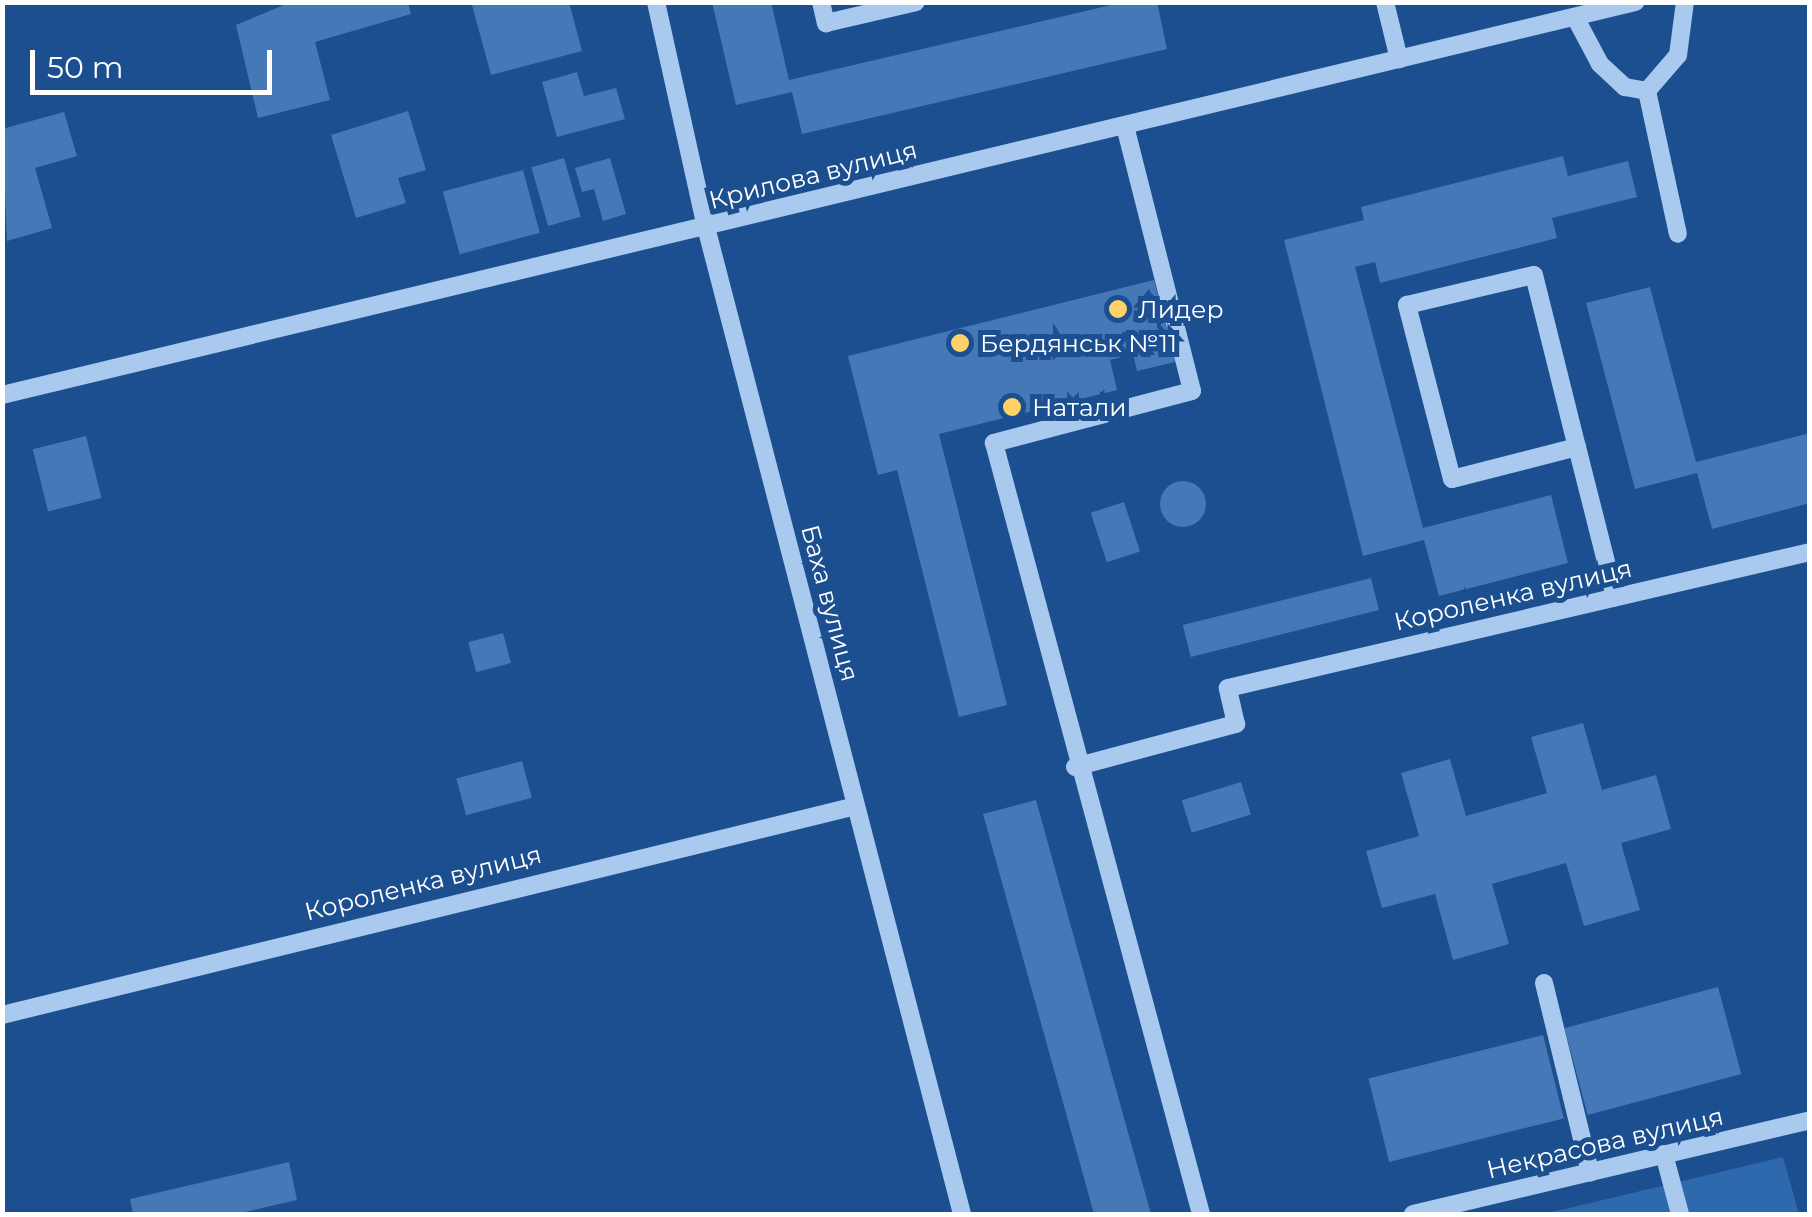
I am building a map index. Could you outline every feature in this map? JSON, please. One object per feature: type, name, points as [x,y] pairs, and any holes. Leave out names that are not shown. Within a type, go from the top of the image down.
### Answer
[{"type":"street","name":"Баха вулиця","points":[[656,2],[706,227],[962,1214]]},
{"type":"street","points":[[821,2],[826,24],[916,2]]},
{"type":"street","points":[[1385,2],[1400,59]]},
{"type":"street","name":"Крилова вулиця","points":[[2,395],[1635,2]]},
{"type":"street","points":[[1648,92],[1678,55],[1684,2]]},
{"type":"street","points":[[1575,17],[1600,64],[1625,87],[1648,92]]},
{"type":"street","points":[[1648,92],[1678,234]]},
{"type":"street","points":[[1125,126],[1192,391],[994,443],[1075,767],[1201,1214]]},
{"type":"street","points":[[1577,447],[1452,478],[1408,305],[1534,274],[1615,597]]},
{"type":"street","name":"Короленка вулиця","points":[[1075,767],[1236,724],[1228,688],[1810,552]]},
{"type":"street","name":"Короленка вулиця","points":[[2,1016],[856,806]]},
{"type":"street","points":[[1544,982],[1590,1172]]},
{"type":"street","name":"Некрасова вулиця","points":[[1412,1214],[1810,1120]]},
{"type":"street","points":[[1664,1154],[1680,1214]]},
{"type":"shaded area","points":[[1783,1157],[1799,1214],[1544,1214]]},
{"type":"building","points":[[291,2],[408,2],[411,14],[315,42],[330,100],[258,118],[236,25]]},
{"type":"building","points":[[569,2],[582,51],[491,75],[472,5]]},
{"type":"building","points":[[712,2],[771,2],[789,80],[1124,2],[1157,2],[1167,49],[802,134],[792,92],[736,105]]},
{"type":"building","points":[[577,72],[584,96],[616,88],[625,119],[557,137],[542,82]]},
{"type":"building","points":[[408,111],[426,170],[398,178],[406,203],[356,218],[331,135]]},
{"type":"building","points":[[64,112],[77,156],[35,168],[52,228],[7,241],[2,129]]},
{"type":"building","points":[[1563,156],[1568,176],[1628,161],[1637,197],[1552,218],[1557,238],[1380,283],[1375,262],[1355,267],[1423,528],[1551,495],[1568,563],[1439,596],[1424,540],[1363,556],[1284,240],[1364,220],[1361,207]]},
{"type":"building","points":[[564,158],[581,217],[548,226],[531,167]]},
{"type":"building","points":[[610,158],[626,214],[603,221],[594,189],[582,192],[575,168]]},
{"type":"building","points":[[523,170],[540,233],[460,254],[443,191]]},
{"type":"building","points":[[1154,280],[1175,362],[1137,371],[1133,354],[1110,360],[1117,390],[939,434],[1007,705],[959,717],[897,470],[878,475],[848,356]]},
{"type":"building","points":[[1650,287],[1696,462],[1810,433],[1810,503],[1712,529],[1697,473],[1635,489],[1586,303]]},
{"type":"building","points":[[86,436],[101,498],[48,511],[33,449]]},
{"type":"building","points":[[1183,481],[1199,488],[1206,504],[1199,520],[1183,527],[1167,520],[1160,504],[1167,488]]},
{"type":"building","points":[[1124,502],[1140,551],[1107,562],[1091,513]]},
{"type":"building","points":[[1371,578],[1379,610],[1191,657],[1183,625]]},
{"type":"building","points":[[503,633],[511,663],[476,672],[468,642]]},
{"type":"building","points":[[1583,723],[1602,790],[1656,775],[1671,829],[1621,843],[1640,910],[1584,926],[1566,863],[1492,884],[1509,944],[1453,960],[1435,894],[1382,908],[1366,851],[1419,836],[1401,773],[1450,759],[1466,816],[1547,793],[1531,737]]},
{"type":"building","points":[[522,761],[532,798],[466,815],[456,779]]},
{"type":"building","points":[[1241,782],[1251,815],[1192,833],[1182,800]]},
{"type":"building","points":[[1036,800],[1151,1214],[1094,1214],[983,814]]},
{"type":"building","points":[[1718,987],[1741,1074],[1588,1115],[1564,1028]]},
{"type":"building","points":[[1543,1035],[1564,1118],[1389,1162],[1368,1079]]},
{"type":"building","points":[[289,1162],[297,1200],[236,1214],[133,1214],[130,1199]]},
{"type":"place","name":"Лидер","points":[[1118,309]]},
{"type":"place","name":"Бердянськ №11","points":[[960,343]]},
{"type":"place","name":"Натали","points":[[1012,407]]}]
